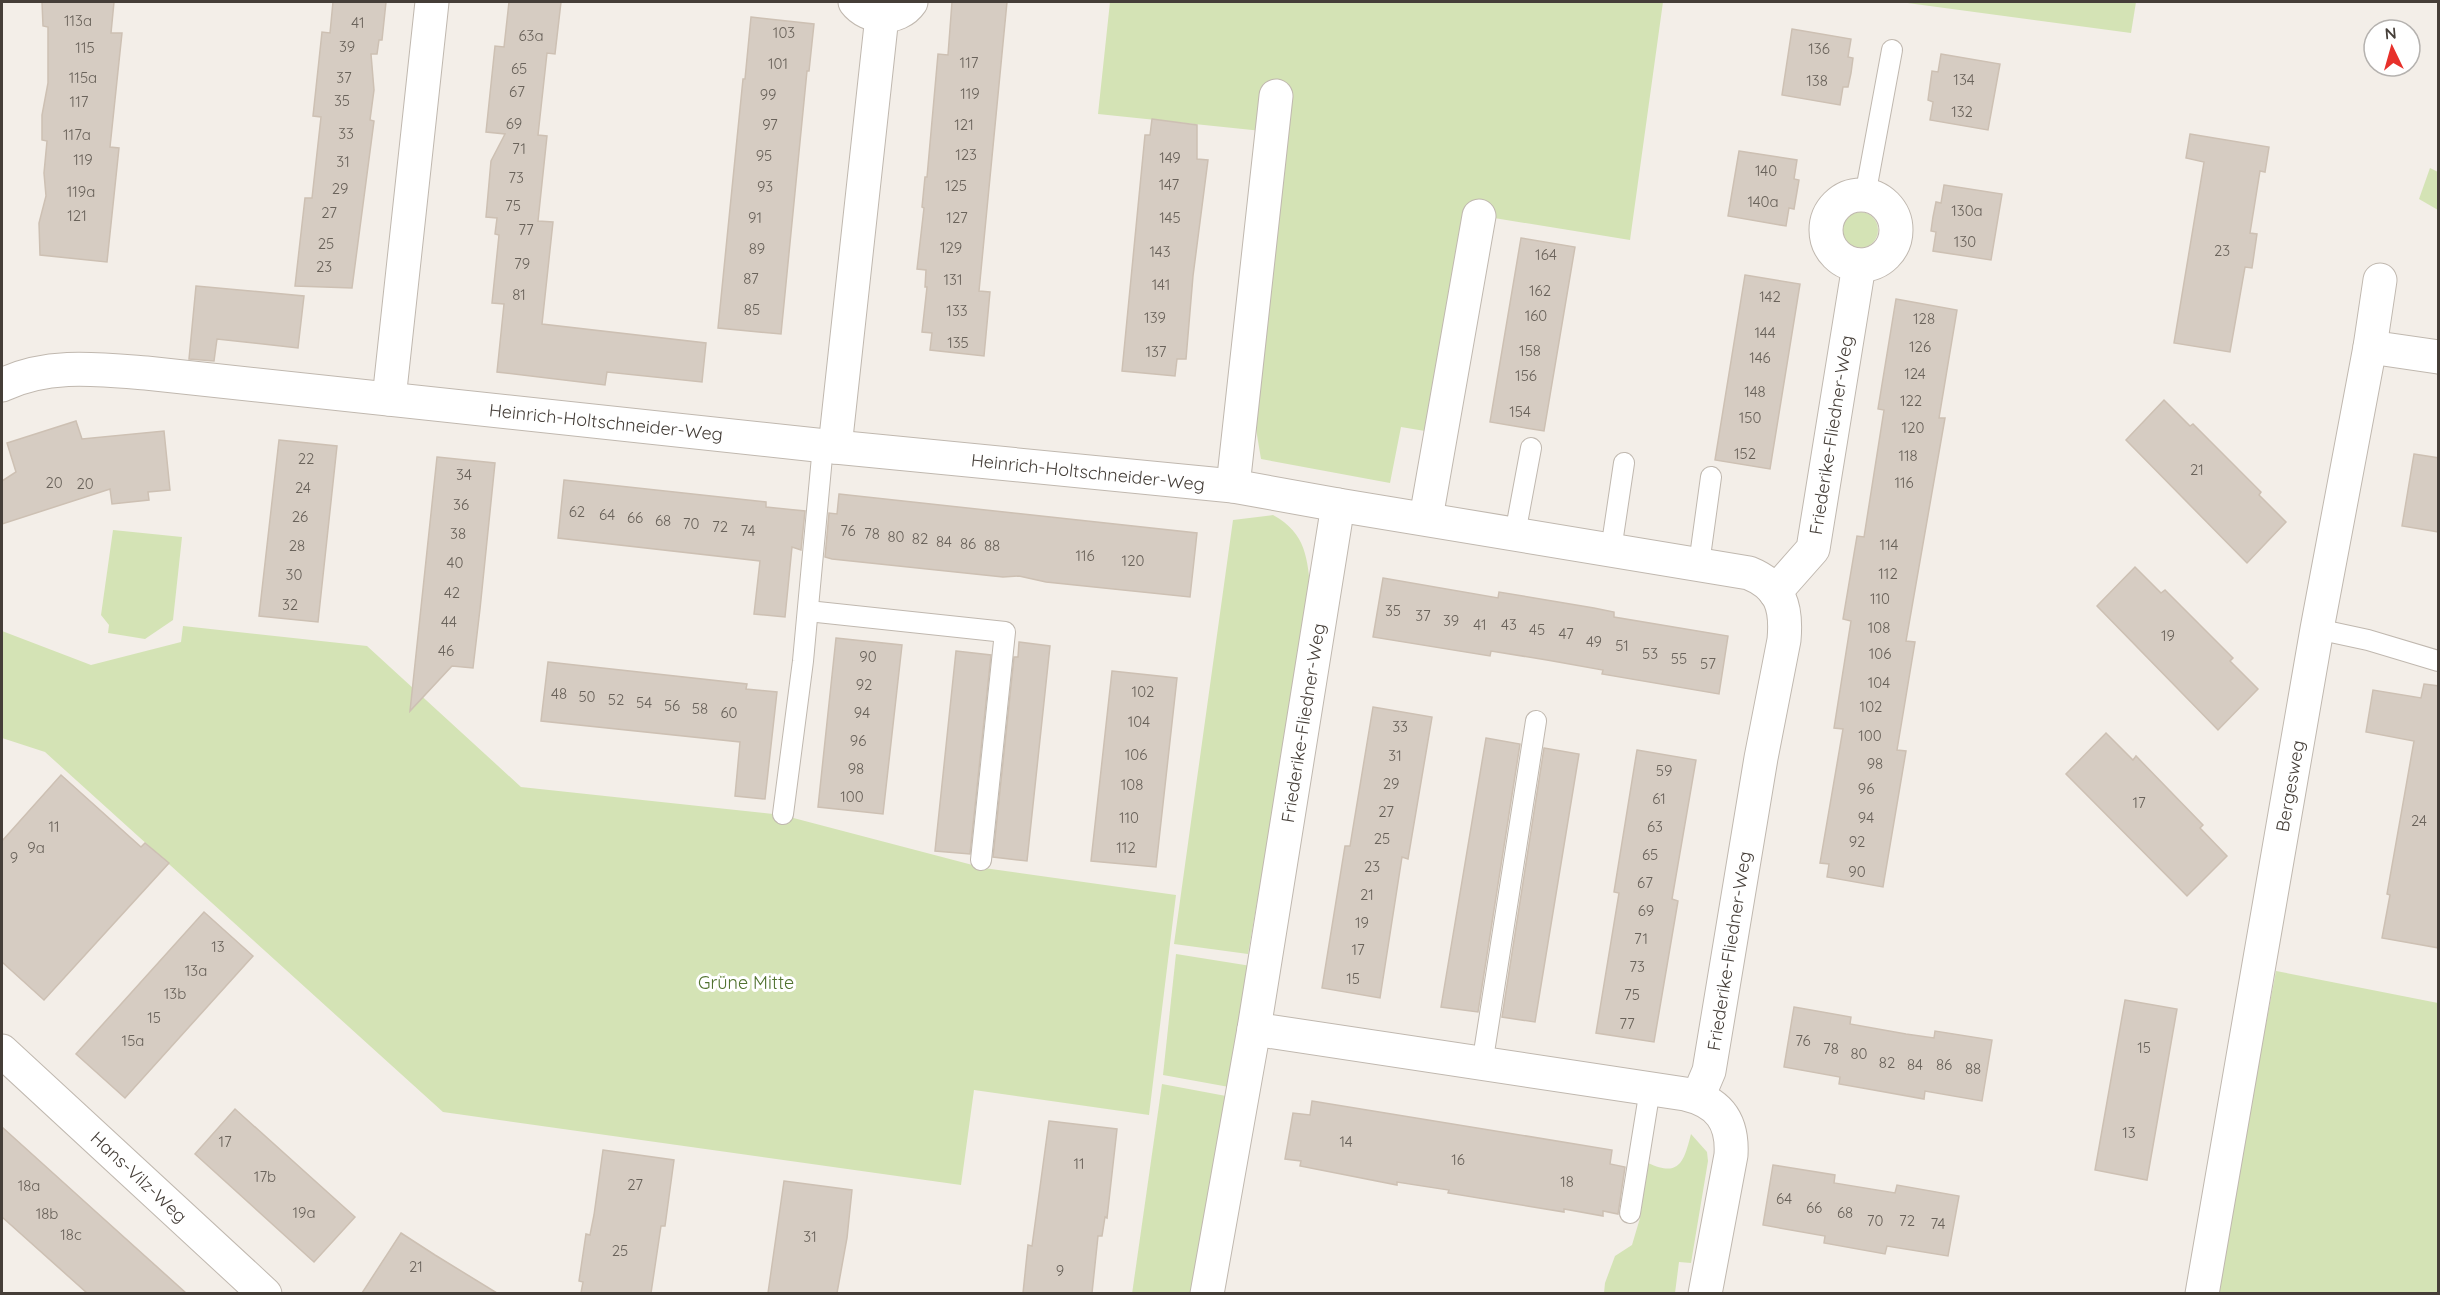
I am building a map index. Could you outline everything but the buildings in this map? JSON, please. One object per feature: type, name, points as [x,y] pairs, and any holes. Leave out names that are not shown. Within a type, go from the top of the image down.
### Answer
[{"type":"street","points":[[388,399],[432,2]]},
{"type":"street","points":[[829,447],[883,6]]},
{"type":"street","points":[[1233,486],[1276,96]]},
{"type":"street","points":[[1865,196],[1878,200],[1888,208],[1895,220],[1896,233],[1893,246],[1884,257],[1873,263],[1859,265],[1846,262],[1835,254],[1828,241],[1826,227],[1830,214],[1839,203],[1851,197],[1865,196]]},
{"type":"street","points":[[1426,518],[1479,216]]},
{"type":"street","name":"Friederike-Fliedner-Weg","points":[[1698,1097],[1709,1071],[1761,758],[1784,640],[1785,615],[1782,603],[1775,592],[1813,549],[1859,265]]},
{"type":"street","name":"Bergesweg","points":[[2202,1293],[2380,280]]},
{"type":"street","points":[[2370,347],[2439,357]]},
{"type":"street","name":"Heinrich-Holtschneider-Weg","points":[[2,385],[40,372],[83,368],[829,447],[1233,486],[1338,505]]},
{"type":"street","points":[[1338,505],[1749,573],[1763,579],[1775,592]]},
{"type":"street","name":"Friederike-Fliedner-Weg","points":[[1207,1293],[1254,1029],[1338,505]]},
{"type":"street","points":[[1254,1029],[1698,1097],[1719,1112],[1731,1130],[1732,1142],[1705,1293]]},
{"type":"street","name":"Hans-Vilz-Weg","points":[[5,1062],[265,1293]]},
{"type":"lane","points":[[1865,196],[1892,50]]},
{"type":"lane","points":[[783,814],[829,447]]},
{"type":"lane","points":[[1515,534],[1531,448]]},
{"type":"lane","points":[[1611,550],[1624,463]]},
{"type":"lane","points":[[1699,564],[1711,477]]},
{"type":"lane","points":[[808,612],[1005,632],[981,860]]},
{"type":"lane","points":[[2317,629],[2368,640],[2439,661]]},
{"type":"lane","points":[[1482,1065],[1536,721]]},
{"type":"lane","points":[[1630,1213],[1650,1089]]},
{"type":"green space","points":[[1110,2],[1663,2],[1630,240],[1482,216],[1437,433],[1401,427],[1390,483],[1261,459],[1251,399],[1262,131],[1098,114]]},
{"type":"green space","points":[[1900,2],[2136,2],[2131,33]]},
{"type":"green space","points":[[2430,168],[2438,172],[2438,210],[2419,199]]},
{"type":"green space","points":[[1860,212],[1873,217],[1878,230],[1873,243],[1860,248],[1847,243],[1842,230],[1847,217]]},
{"type":"green space","points":[[1273,515],[1293,530],[1299,539],[1306,558],[1311,593],[1248,954],[1174,944],[1233,520]]},
{"type":"green space","points":[[113,530],[182,537],[173,620],[145,639],[108,633],[109,625],[101,615]]},
{"type":"green space","name":"Grüne Mitte","points":[[183,626],[367,646],[521,787],[782,815],[984,868],[1176,895],[1149,1115],[974,1090],[961,1185],[443,1112],[45,752],[2,738],[2,631],[91,665],[181,642]]},
{"type":"green space","points":[[1176,954],[1251,966],[1229,1087],[1163,1075]]},
{"type":"green space","points":[[2276,971],[2438,1003],[2438,1293],[2215,1294]]},
{"type":"green space","points":[[1162,1084],[1226,1096],[1194,1293],[1132,1294]]},
{"type":"green space","points":[[1691,1134],[1707,1152],[1708,1161],[1691,1263],[1679,1262],[1675,1293],[1604,1293],[1605,1283],[1615,1256],[1632,1245],[1640,1218],[1648,1163],[1667,1169],[1674,1168],[1683,1159]]}]
